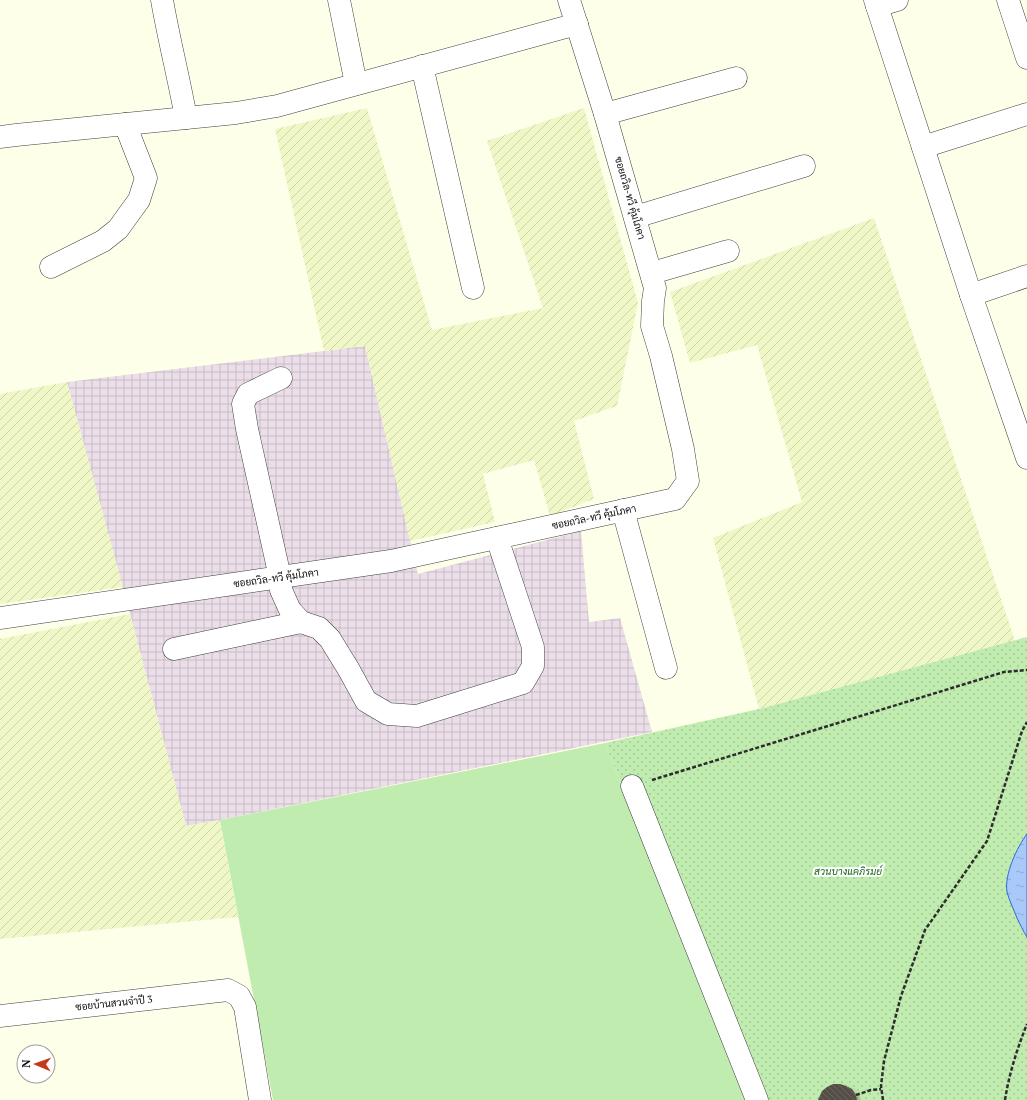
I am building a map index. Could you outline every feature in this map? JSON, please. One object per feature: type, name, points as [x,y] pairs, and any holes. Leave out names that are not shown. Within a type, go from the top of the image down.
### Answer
[{"type":"street","points":[[162,0],[186,118]]},
{"type":"street","points":[[339,0],[356,84]]},
{"type":"street","name":"ซอยถวิล-ทวี คุ้มโภคา","points":[[0,618],[391,561],[675,499],[688,481],[683,449],[661,356],[652,326],[655,288],[652,273],[605,114],[569,0]]},
{"type":"street","points":[[1008,0],[1027,58]]},
{"type":"street","points":[[883,2],[923,147],[971,295],[1022,426],[1027,458]]},
{"type":"street","points":[[0,138],[16,135],[236,113],[277,106],[577,24]]},
{"type":"street","points":[[422,66],[472,288]]},
{"type":"street","points":[[605,114],[736,78]]},
{"type":"street","points":[[923,147],[1027,114]]},
{"type":"street","points":[[51,266],[103,241],[118,229],[139,200],[146,178],[125,124]]},
{"type":"street","points":[[636,218],[804,166]]},
{"type":"street","points":[[652,273],[728,251]]},
{"type":"street","points":[[971,295],[1027,276]]},
{"type":"street","points":[[281,378],[248,394],[243,404],[247,429],[280,577],[281,590],[290,610],[301,622],[319,628],[330,639],[366,701],[388,714],[417,716],[523,683],[533,666],[533,647],[497,538]]},
{"type":"street","points":[[623,510],[666,668]]},
{"type":"street","points":[[174,649],[301,622]]},
{"type":"street","points":[[632,786],[757,1100]]},
{"type":"street","name":"ซอยบ้านสวนจำปี 3","points":[[0,1016],[228,990],[239,996],[246,1007],[260,1100]]},
{"type":"path","points":[[632,786],[1004,672],[1027,670]]},
{"type":"path","points":[[883,1100],[881,1086],[884,1061],[901,996],[925,930],[987,841],[1022,731],[1027,722]]},
{"type":"path","points":[[1005,1100],[1008,1082],[1019,1042],[1027,1024]]},
{"type":"path","points":[[856,1095],[870,1090],[881,1089]]},
{"type":"shaded area","points":[[365,346],[418,574],[581,531],[589,622],[620,618],[652,732],[186,826],[67,382]]},
{"type":"green space","points":[[367,108],[432,330],[543,308],[487,141],[584,108],[638,303],[617,406],[574,421],[594,499],[550,516],[534,460],[483,474],[495,522],[410,541],[365,346],[324,351],[275,129]]},
{"type":"green space","points":[[874,218],[1015,641],[759,709],[713,538],[802,502],[757,345],[690,363],[670,292]]},
{"type":"green space","points":[[67,382],[123,587],[0,604],[0,394]]},
{"type":"green space","points":[[130,614],[186,826],[220,820],[238,917],[0,939],[0,639]]},
{"type":"green space","name":"สวนบางแคภิรมย์","points":[[1027,637],[1027,1100],[745,1100],[605,743],[759,709]]},
{"type":"green space","points":[[605,743],[745,1100],[273,1100],[220,820]]},
{"type":"water","points":[[1027,834],[1027,937],[1010,902],[1007,892],[1007,878],[1019,846]]},
{"type":"building","points":[[833,1084],[840,1084],[852,1089],[857,1100],[818,1100],[822,1091]]}]
